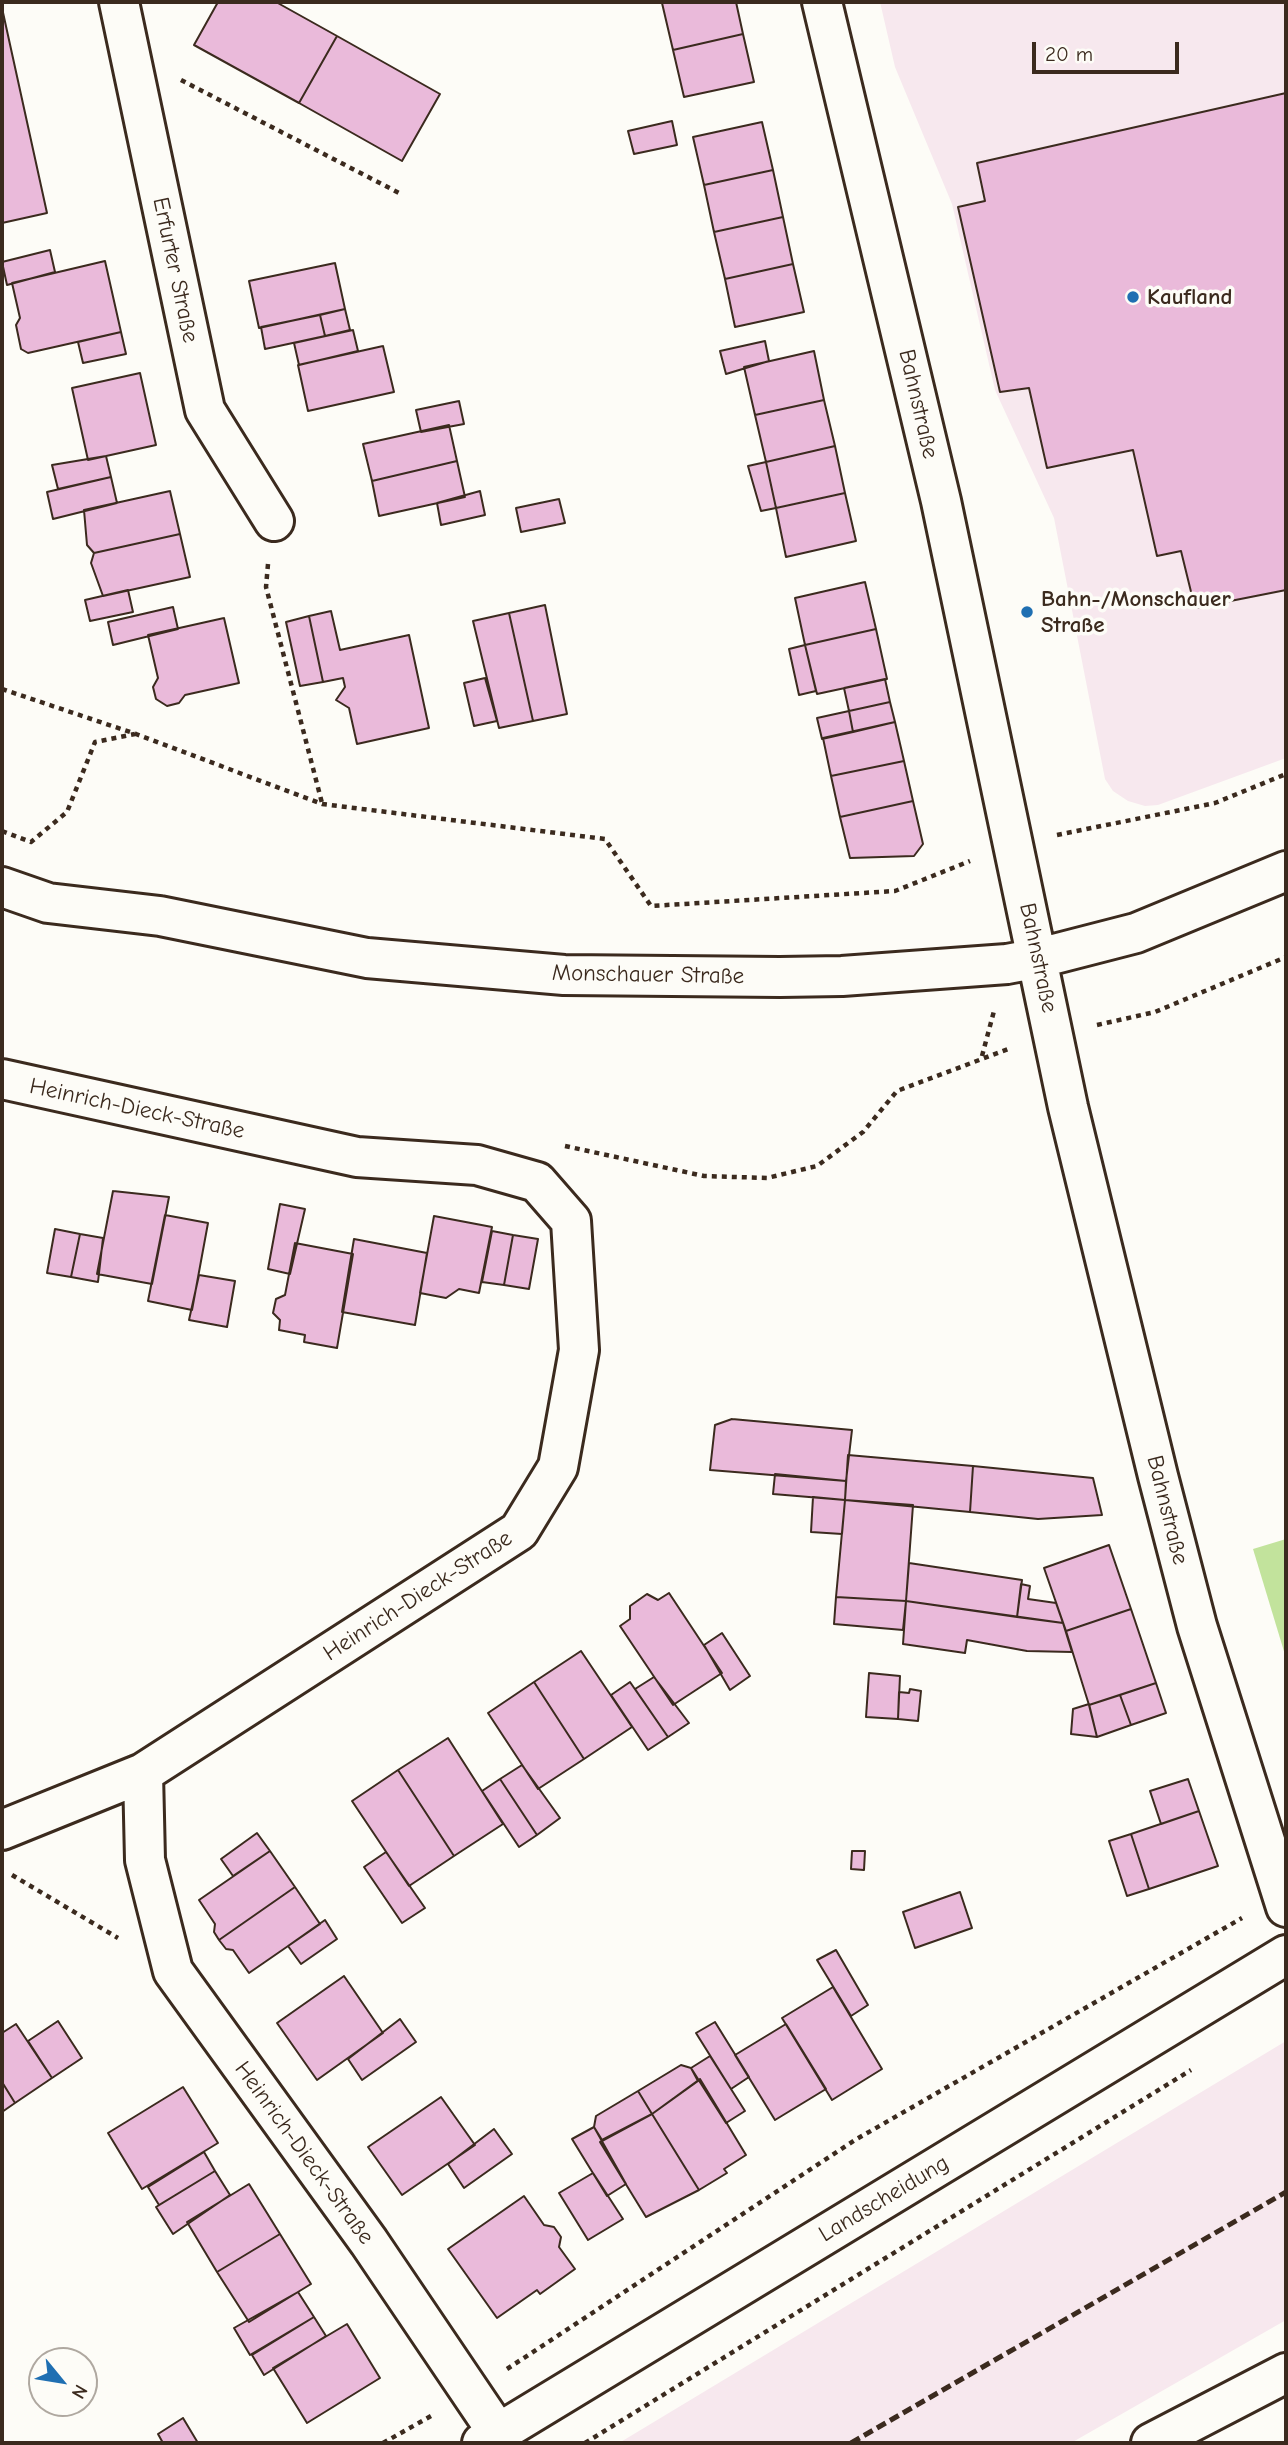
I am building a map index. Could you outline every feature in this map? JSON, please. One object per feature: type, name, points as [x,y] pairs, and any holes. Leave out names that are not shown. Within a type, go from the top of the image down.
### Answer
[{"type":"street","name":"Erfurter Straße","points":[[119,2],[205,410],[274,521]]},
{"type":"street","name":"Bahnstraße","points":[[822,2],[941,502],[1054,1035],[1158,1476],[1197,1626],[1284,1901]]},
{"type":"street","name":"Monschauer Straße","points":[[2,887],[48,903],[160,916],[367,958],[564,975],[842,976],[1007,964],[1039,958],[1136,933],[1286,872]]},
{"type":"street","name":"Heinrich-Dieck-Straße","points":[[2,1079],[357,1157],[477,1165],[537,1182],[571,1221],[579,1350],[558,1467],[519,1531],[143,1773],[2,1830]]},
{"type":"street","name":"Heinrich-Dieck-Straße","points":[[143,1773],[145,1860],[173,1971],[369,2242],[472,2392],[490,2438]]},
{"type":"street","name":"Landscheidung","points":[[490,2438],[1286,1955]]},
{"type":"street","points":[[1151,2443],[1286,2373]]},
{"type":"path","points":[[130,53],[401,194]]},
{"type":"path","points":[[274,521],[266,587],[322,804]]},
{"type":"path","points":[[2,690],[136,734],[322,804],[605,839],[651,906],[895,891],[1014,843],[1214,803],[1286,774]]},
{"type":"path","points":[[2,831],[31,842],[67,812],[95,742],[136,734]]},
{"type":"path","points":[[558,1143],[704,1176],[767,1178],[817,1166],[863,1132],[897,1091],[982,1057],[1054,1035],[1154,1012],[1286,957]]},
{"type":"path","points":[[2,1869],[173,1971]]},
{"type":"path","points":[[383,2443],[472,2392],[855,2140],[1284,1901]]},
{"type":"path","points":[[585,2443],[1195,2067]]},
{"type":"shaded area","points":[[880,2],[1286,2],[1286,758],[1158,805],[1145,806],[1128,801],[1113,791],[1105,779],[1054,518],[995,390],[952,204],[895,67]]},
{"type":"shaded area","points":[[1286,2041],[1286,2320],[1071,2443],[619,2443]]},
{"type":"green space","points":[[1286,1539],[1286,1658],[1253,1549]]},
{"type":"building","points":[[218,2],[276,2],[337,36],[299,103],[194,45]]},
{"type":"building","points":[[736,2],[743,34],[673,50],[662,3]]},
{"type":"building","points":[[2,8],[47,213],[2,223]]},
{"type":"building","points":[[743,34],[754,82],[684,97],[673,50]]},
{"type":"building","points":[[337,36],[440,94],[402,161],[299,103]]},
{"type":"building","name":"Kaufland","points":[[1286,93],[1286,590],[1195,608],[1181,551],[1157,556],[1133,450],[1047,468],[1029,388],[1000,392],[958,207],[985,201],[977,163]]},
{"type":"building","points":[[672,121],[677,145],[634,154],[628,131]]},
{"type":"building","points":[[762,122],[773,170],[704,185],[693,137]]},
{"type":"building","points":[[773,170],[783,217],[714,232],[704,185]]},
{"type":"building","points":[[783,217],[793,264],[725,279],[714,232]]},
{"type":"building","points":[[50,250],[55,272],[7,285],[2,262]]},
{"type":"building","points":[[105,261],[121,332],[28,353],[21,349],[16,325],[20,318],[12,283]]},
{"type":"building","points":[[335,263],[345,309],[259,328],[249,281]]},
{"type":"building","points":[[793,264],[804,312],[735,327],[725,279]]},
{"type":"building","points":[[345,309],[350,330],[325,336],[320,315]]},
{"type":"building","points":[[320,315],[325,336],[265,349],[261,327]]},
{"type":"building","points":[[353,330],[358,351],[299,365],[294,343]]},
{"type":"building","points":[[121,332],[126,354],[83,363],[78,342]]},
{"type":"building","points":[[765,341],[769,361],[726,374],[720,351]]},
{"type":"building","points":[[383,346],[394,392],[308,411],[298,365]]},
{"type":"building","points":[[814,351],[824,400],[755,415],[744,367]]},
{"type":"building","points":[[140,373],[156,445],[88,460],[72,388]]},
{"type":"building","points":[[824,400],[835,446],[766,462],[755,415]]},
{"type":"building","points":[[459,401],[464,424],[421,432],[416,410]]},
{"type":"building","points":[[449,425],[457,461],[372,481],[363,444]]},
{"type":"building","points":[[835,446],[845,493],[776,508],[766,462]]},
{"type":"building","points":[[106,456],[111,477],[58,489],[52,465]]},
{"type":"building","points":[[457,461],[465,497],[379,516],[372,481]]},
{"type":"building","points":[[766,462],[776,508],[761,511],[748,466]]},
{"type":"building","points":[[111,477],[117,503],[53,519],[47,492]]},
{"type":"building","points":[[170,491],[180,534],[94,553],[87,545],[84,510]]},
{"type":"building","points":[[480,491],[485,515],[441,525],[437,503]]},
{"type":"building","points":[[845,493],[856,541],[786,557],[776,508]]},
{"type":"building","points":[[559,499],[565,523],[521,532],[516,508]]},
{"type":"building","points":[[180,534],[190,577],[103,596],[91,563],[94,553]]},
{"type":"building","points":[[865,582],[876,629],[805,645],[795,598]]},
{"type":"building","points":[[128,590],[133,612],[90,621],[85,600]]},
{"type":"building","points":[[545,605],[567,714],[533,721],[509,613]]},
{"type":"building","points":[[173,607],[178,629],[113,645],[108,622]]},
{"type":"building","points":[[331,611],[340,650],[409,635],[429,728],[357,744],[349,708],[336,700],[345,687],[343,678],[323,682],[309,616]]},
{"type":"building","points":[[509,613],[533,721],[499,728],[473,621]]},
{"type":"building","points":[[309,616],[323,682],[300,686],[286,622]]},
{"type":"building","points":[[224,618],[239,683],[185,695],[179,703],[167,706],[156,699],[153,687],[158,678],[148,635]]},
{"type":"building","points":[[876,629],[887,679],[817,694],[805,645]]},
{"type":"building","points":[[805,645],[816,691],[799,695],[789,649]]},
{"type":"building","points":[[485,678],[497,721],[474,726],[464,683]]},
{"type":"building","points":[[885,679],[890,702],[849,711],[844,688]]},
{"type":"building","points":[[890,702],[895,722],[853,732],[849,711]]},
{"type":"building","points":[[849,711],[853,732],[822,739],[817,718]]},
{"type":"building","points":[[895,722],[904,761],[831,776],[823,738]]},
{"type":"building","points":[[904,761],[913,801],[840,817],[831,776]]},
{"type":"building","points":[[913,801],[923,844],[914,856],[850,858],[840,817]]},
{"type":"building","points":[[113,1191],[169,1197],[152,1284],[97,1274]]},
{"type":"building","points":[[280,1204],[305,1209],[290,1274],[268,1269]]},
{"type":"building","points":[[165,1215],[208,1223],[192,1310],[148,1301]]},
{"type":"building","points":[[434,1216],[492,1227],[479,1293],[459,1289],[446,1298],[420,1293]]},
{"type":"building","points":[[55,1229],[80,1234],[71,1277],[47,1273]]},
{"type":"building","points":[[492,1231],[513,1235],[504,1285],[482,1282]]},
{"type":"building","points":[[80,1234],[103,1238],[98,1282],[71,1277]]},
{"type":"building","points":[[513,1235],[538,1239],[529,1289],[504,1285]]},
{"type":"building","points":[[354,1239],[427,1253],[415,1325],[342,1312]]},
{"type":"building","points":[[295,1243],[353,1254],[337,1348],[304,1342],[305,1335],[279,1330],[280,1320],[273,1313],[276,1299],[285,1295]]},
{"type":"building","points":[[199,1275],[235,1281],[227,1327],[189,1320]]},
{"type":"building","points":[[732,1419],[852,1430],[846,1481],[710,1470],[715,1425]]},
{"type":"building","points":[[848,1455],[973,1466],[970,1512],[845,1500]]},
{"type":"building","points":[[973,1466],[1093,1478],[1102,1515],[1038,1519],[970,1512]]},
{"type":"building","points":[[775,1474],[846,1481],[845,1500],[773,1494]]},
{"type":"building","points":[[813,1497],[845,1500],[842,1534],[811,1532]]},
{"type":"building","points":[[845,1500],[913,1505],[906,1601],[836,1597]]},
{"type":"building","points":[[1109,1545],[1131,1609],[1066,1631],[1044,1568]]},
{"type":"building","points":[[909,1563],[1022,1580],[1017,1617],[906,1601]]},
{"type":"building","points":[[1021,1584],[1030,1586],[1028,1599],[1056,1603],[1063,1623],[1017,1617]]},
{"type":"building","points":[[669,1593],[722,1673],[673,1705],[620,1626],[630,1619],[630,1606],[647,1594],[658,1600]]},
{"type":"building","points":[[836,1597],[906,1601],[903,1630],[834,1624]]},
{"type":"building","points":[[906,1601],[1063,1623],[1072,1652],[1027,1651],[967,1640],[965,1653],[903,1644]]},
{"type":"building","points":[[1131,1609],[1156,1683],[1089,1705],[1066,1631]]},
{"type":"building","points":[[722,1633],[750,1676],[730,1690],[704,1645]]},
{"type":"building","points":[[581,1651],[632,1727],[584,1759],[534,1682]]},
{"type":"building","points":[[869,1673],[900,1676],[898,1719],[866,1717]]},
{"type":"building","points":[[654,1677],[689,1723],[668,1737],[635,1689]]},
{"type":"building","points":[[534,1682],[584,1759],[538,1789],[488,1713]]},
{"type":"building","points":[[630,1682],[668,1737],[648,1750],[611,1695]]},
{"type":"building","points":[[1156,1683],[1166,1713],[1131,1725],[1120,1695]]},
{"type":"building","points":[[910,1689],[921,1691],[918,1721],[898,1719],[899,1692],[909,1693]]},
{"type":"building","points":[[1120,1695],[1131,1725],[1097,1737],[1089,1705]]},
{"type":"building","points":[[1089,1704],[1097,1737],[1071,1734],[1073,1709]]},
{"type":"building","points":[[448,1738],[503,1824],[454,1856],[398,1770]]},
{"type":"building","points":[[522,1765],[560,1818],[537,1835],[500,1779]]},
{"type":"building","points":[[398,1770],[454,1856],[409,1886],[352,1801]]},
{"type":"building","points":[[500,1779],[537,1835],[519,1847],[482,1791]]},
{"type":"building","points":[[1188,1779],[1199,1811],[1161,1824],[1150,1791]]},
{"type":"building","points":[[1199,1811],[1218,1866],[1149,1889],[1131,1834]]},
{"type":"building","points":[[257,1833],[270,1851],[233,1876],[221,1859]]},
{"type":"building","points":[[1131,1834],[1149,1889],[1127,1896],[1109,1841]]},
{"type":"building","points":[[270,1851],[295,1887],[219,1940],[214,1932],[215,1924],[199,1900]]},
{"type":"building","points":[[852,1851],[865,1851],[864,1870],[851,1869]]},
{"type":"building","points":[[386,1852],[425,1908],[402,1923],[364,1867]]},
{"type":"building","points":[[295,1887],[320,1924],[249,1973],[233,1950],[226,1949],[219,1940]]},
{"type":"building","points":[[960,1892],[972,1928],[915,1948],[903,1912]]},
{"type":"building","points":[[325,1920],[337,1939],[301,1964],[288,1946]]},
{"type":"building","points":[[836,1950],[868,2005],[851,2016],[817,1960]]},
{"type":"building","points":[[344,1976],[383,2033],[317,2080],[277,2023]]},
{"type":"building","points":[[833,1987],[882,2069],[832,2100],[782,2018]]},
{"type":"building","points":[[400,2019],[416,2042],[362,2080],[348,2059]]},
{"type":"building","points":[[58,2021],[82,2058],[52,2078],[28,2041]]},
{"type":"building","points":[[715,2022],[749,2077],[731,2089],[696,2033]]},
{"type":"building","points":[[16,2024],[52,2078],[15,2103],[2,2082],[2,2033]]},
{"type":"building","points":[[786,2024],[826,2089],[775,2120],[735,2055]]},
{"type":"building","points":[[710,2056],[745,2111],[726,2123],[691,2068]]},
{"type":"building","points":[[681,2065],[691,2068],[698,2081],[652,2114],[638,2091]]},
{"type":"building","points":[[700,2079],[746,2155],[724,2169],[727,2173],[699,2190],[652,2114]]},
{"type":"building","points":[[2,2082],[15,2103],[2,2112]]},
{"type":"building","points":[[183,2087],[218,2143],[142,2189],[108,2133]]},
{"type":"building","points":[[638,2091],[652,2114],[602,2140],[594,2127],[596,2116]]},
{"type":"building","points":[[441,2097],[475,2145],[402,2195],[368,2147]]},
{"type":"building","points":[[652,2114],[699,2190],[646,2217],[600,2142]]},
{"type":"building","points":[[594,2127],[626,2184],[607,2196],[572,2139]]},
{"type":"building","points":[[494,2129],[512,2154],[464,2188],[448,2164]]},
{"type":"building","points":[[204,2152],[215,2171],[159,2205],[148,2187]]},
{"type":"building","points":[[215,2171],[230,2195],[173,2234],[156,2207]]},
{"type":"building","points":[[593,2173],[623,2219],[588,2240],[559,2193]]},
{"type":"building","points":[[249,2184],[280,2234],[217,2272],[187,2222]]},
{"type":"building","points":[[524,2196],[544,2225],[554,2227],[561,2237],[559,2247],[575,2269],[540,2294],[537,2290],[497,2318],[448,2249]]},
{"type":"building","points":[[280,2234],[311,2284],[249,2322],[217,2272]]},
{"type":"building","points":[[298,2292],[314,2317],[250,2355],[234,2328]]},
{"type":"building","points":[[314,2317],[326,2336],[264,2375],[252,2355]]},
{"type":"building","points":[[347,2324],[380,2378],[307,2423],[273,2368]]},
{"type":"building","points":[[183,2418],[198,2443],[163,2443],[158,2434]]},
{"type":"railway","points":[[851,2443],[1286,2192]]},
{"type":"place","name":"Kaufland","points":[[1133,297]]},
{"type":"place","name":"Bahn-/Monschauer Straße","points":[[1027,612]]}]
